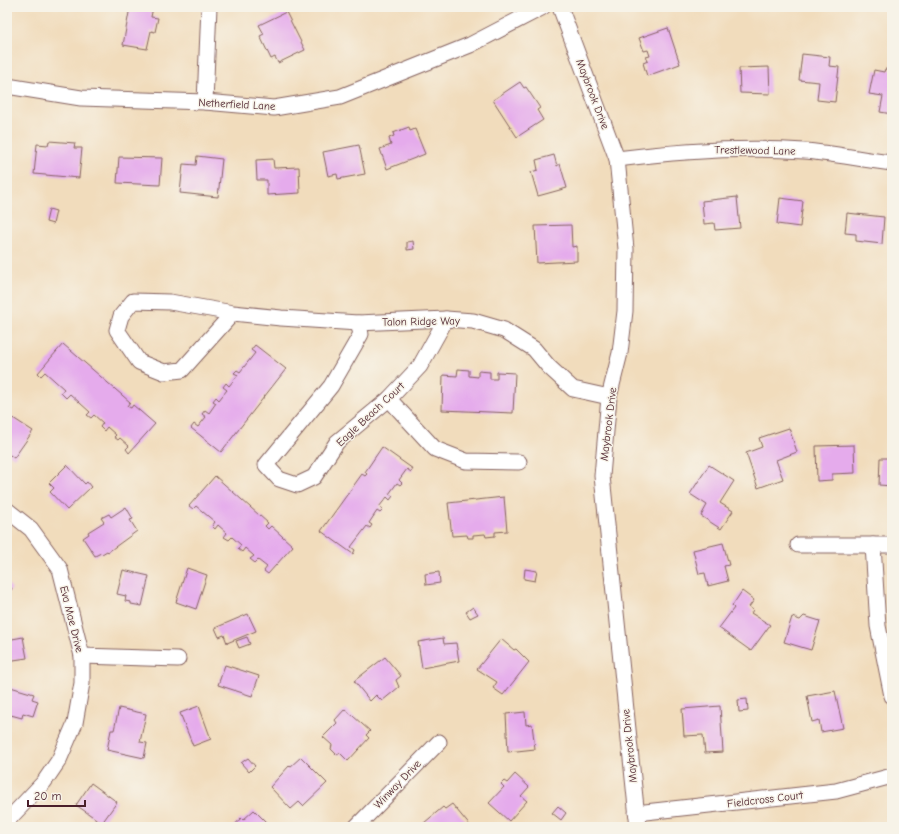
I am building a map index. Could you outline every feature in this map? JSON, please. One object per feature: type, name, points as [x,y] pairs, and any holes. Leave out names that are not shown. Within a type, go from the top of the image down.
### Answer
[{"type":"street","points":[[205,102],[209,7]]},
{"type":"street","name":"Netherfield Lane","points":[[7,86],[81,98],[205,102],[274,108],[340,97],[470,45],[543,7]]},
{"type":"street","name":"Maybrook Drive","points":[[560,7],[617,158],[626,249],[626,311],[620,353],[610,397],[602,476],[637,820]]},
{"type":"street","name":"Trestlewood Lane","points":[[617,158],[667,152],[729,149],[804,151],[892,163]]},
{"type":"street","name":"Talon Ridge Way","points":[[233,313],[182,370],[164,372],[139,362],[117,330],[121,316],[133,301],[170,302],[233,313],[358,323],[446,319],[473,321],[504,330],[534,349],[549,367],[573,390],[610,397]]},
{"type":"street","name":"Eagle Beach Court","points":[[358,323],[361,334],[331,386],[266,465],[279,479],[297,485],[314,477],[337,442],[389,400],[420,366],[446,319]]},
{"type":"street","points":[[389,400],[435,449],[466,461],[520,462]]},
{"type":"street","name":"Eva Mae Drive","points":[[7,510],[30,529],[60,570],[82,656],[82,683],[78,710],[66,748],[44,782],[7,821]]},
{"type":"street","points":[[798,545],[892,545]]},
{"type":"street","points":[[873,545],[878,626],[892,696]]},
{"type":"street","points":[[82,656],[178,659]]},
{"type":"street","name":"Winway Drive","points":[[356,827],[439,742]]},
{"type":"street","name":"Fieldcross Court","points":[[637,820],[836,791],[892,776]]},
{"type":"building","points":[[130,7],[153,7],[151,17],[158,18],[155,32],[151,31],[147,49],[123,45]]},
{"type":"building","points":[[286,12],[305,50],[278,63],[275,57],[271,59],[260,36],[264,34],[259,25]]},
{"type":"building","points":[[668,28],[680,64],[647,76],[643,63],[648,61],[646,57],[650,56],[648,50],[644,51],[639,38]]},
{"type":"building","points":[[802,54],[830,57],[829,66],[839,67],[835,102],[817,100],[819,82],[799,80]]},
{"type":"building","points":[[769,67],[770,94],[740,93],[739,68]]},
{"type":"building","points":[[885,69],[892,70],[892,114],[880,112],[883,96],[869,94],[874,70],[884,72]]},
{"type":"building","points":[[520,82],[524,88],[526,87],[540,108],[537,110],[543,120],[517,137],[493,100]]},
{"type":"building","points":[[409,127],[410,131],[415,129],[425,154],[387,169],[380,149],[391,145],[389,138],[394,136],[393,133]]},
{"type":"building","points":[[49,141],[75,143],[74,148],[82,148],[79,178],[34,174],[37,144],[48,145]]},
{"type":"building","points":[[359,145],[365,174],[338,179],[337,174],[328,176],[323,152]]},
{"type":"building","points":[[554,155],[557,166],[560,164],[567,188],[538,196],[531,172],[538,170],[536,160]]},
{"type":"building","points":[[197,156],[222,159],[218,197],[180,193],[183,164],[196,165]]},
{"type":"building","points":[[119,157],[162,158],[160,185],[117,183]]},
{"type":"building","points":[[273,159],[274,168],[299,167],[300,193],[267,195],[267,180],[257,180],[256,160]]},
{"type":"building","points":[[737,197],[740,228],[715,230],[714,223],[704,224],[702,201]]},
{"type":"building","points":[[780,198],[803,201],[800,227],[777,224]]},
{"type":"building","points":[[49,209],[56,211],[53,224],[46,222]]},
{"type":"building","points":[[847,213],[884,217],[882,244],[856,241],[856,234],[845,233]]},
{"type":"building","points":[[571,225],[572,247],[577,246],[577,261],[537,263],[535,226]]},
{"type":"building","points":[[413,241],[414,249],[407,250],[407,242]]},
{"type":"building","points":[[63,344],[130,402],[127,406],[131,408],[133,405],[155,424],[129,453],[126,449],[129,446],[120,438],[118,440],[114,437],[116,435],[107,427],[104,431],[100,427],[103,423],[94,415],[91,418],[87,415],[90,412],[70,394],[66,398],[61,393],[64,389],[45,372],[41,376],[38,373]]},
{"type":"building","points":[[255,345],[286,369],[221,452],[191,428],[194,424],[198,427],[206,417],[202,414],[205,410],[209,413],[216,403],[213,401],[216,397],[219,400],[227,390],[223,387],[226,383],[229,386],[238,375],[234,373],[237,370],[240,372],[255,353],[251,350]]},
{"type":"building","points":[[458,369],[469,370],[469,376],[478,377],[478,371],[490,372],[490,379],[497,379],[497,372],[515,373],[513,413],[442,410],[443,375],[457,376]]},
{"type":"building","points":[[13,418],[33,431],[14,458],[7,453],[7,427]]},
{"type":"building","points":[[789,428],[797,452],[776,460],[783,479],[758,488],[746,453],[762,447],[759,438]]},
{"type":"building","points":[[854,445],[855,473],[832,474],[832,480],[817,481],[816,446]]},
{"type":"building","points":[[382,447],[413,469],[411,472],[407,469],[399,480],[402,483],[400,485],[397,483],[389,494],[393,496],[390,500],[387,497],[379,507],[383,510],[380,513],[377,511],[369,523],[372,525],[370,528],[367,526],[351,547],[355,550],[353,554],[321,531],[362,474],[365,476],[367,474],[365,472]]},
{"type":"building","points":[[890,452],[892,452],[892,486],[879,485],[880,458],[890,458]]},
{"type":"building","points":[[67,465],[85,484],[87,482],[91,487],[67,510],[50,492],[54,488],[49,483]]},
{"type":"building","points":[[709,465],[734,481],[720,503],[733,511],[721,529],[701,516],[707,505],[690,494]]},
{"type":"building","points":[[215,476],[268,523],[265,526],[268,529],[271,526],[293,546],[268,574],[264,571],[267,567],[258,560],[255,563],[250,559],[254,556],[245,548],[242,552],[238,549],[241,545],[232,537],[229,540],[224,537],[227,533],[218,525],[215,529],[212,526],[215,522],[196,506],[193,509],[189,506]]},
{"type":"building","points":[[504,497],[507,531],[495,532],[495,536],[486,537],[485,534],[473,535],[473,538],[468,538],[467,535],[452,536],[448,503]]},
{"type":"building","points":[[126,507],[133,519],[130,520],[137,531],[108,552],[107,551],[95,556],[83,538],[89,534],[88,532],[104,522],[101,518],[109,514],[111,517]]},
{"type":"building","points":[[723,543],[729,565],[724,566],[728,581],[708,586],[705,573],[699,574],[693,550]]},
{"type":"building","points":[[187,568],[207,575],[196,609],[176,602]]},
{"type":"building","points":[[525,569],[537,571],[535,581],[524,579]]},
{"type":"building","points":[[123,570],[149,576],[142,606],[131,604],[131,602],[125,601],[126,596],[117,594]]},
{"type":"building","points":[[439,572],[440,583],[426,585],[425,574]]},
{"type":"building","points":[[7,582],[12,589],[7,593]]},
{"type":"building","points":[[742,591],[754,600],[749,607],[753,610],[751,613],[770,625],[751,651],[719,628],[734,608],[732,606]]},
{"type":"building","points":[[473,607],[478,614],[470,618],[466,612]]},
{"type":"building","points":[[248,614],[256,631],[227,643],[224,635],[219,637],[215,628]]},
{"type":"building","points":[[804,616],[820,621],[811,650],[784,642],[792,617],[800,620]]},
{"type":"building","points":[[23,637],[27,658],[7,661],[7,640]]},
{"type":"building","points":[[247,637],[250,644],[239,648],[236,641]]},
{"type":"building","points":[[443,638],[444,644],[456,643],[459,661],[422,668],[418,642]]},
{"type":"building","points":[[501,639],[514,650],[516,649],[529,662],[503,695],[493,688],[497,682],[477,669]]},
{"type":"building","points":[[385,657],[401,676],[396,680],[399,687],[382,701],[376,695],[370,701],[354,681]]},
{"type":"building","points":[[225,665],[259,676],[252,696],[218,685]]},
{"type":"building","points":[[7,686],[34,694],[32,699],[38,701],[33,716],[23,713],[22,718],[7,714]]},
{"type":"building","points":[[835,691],[843,728],[821,732],[819,720],[812,722],[807,696]]},
{"type":"building","points":[[747,699],[748,711],[739,712],[738,700]]},
{"type":"building","points":[[199,706],[211,739],[193,746],[180,713]]},
{"type":"building","points":[[720,706],[723,752],[705,753],[703,735],[684,736],[682,709]]},
{"type":"building","points":[[119,708],[146,714],[140,742],[147,743],[144,758],[107,750],[111,730],[114,730]]},
{"type":"building","points":[[345,709],[370,731],[366,735],[369,738],[348,761],[340,753],[337,755],[331,749],[332,745],[323,737],[337,723],[335,720]]},
{"type":"building","points":[[525,712],[526,725],[532,724],[535,749],[508,752],[506,714]]},
{"type":"building","points":[[301,757],[327,783],[303,806],[299,802],[291,809],[270,787],[289,766],[290,767]]},
{"type":"building","points":[[248,758],[255,766],[249,772],[241,763]]},
{"type":"building","points":[[515,774],[529,787],[521,796],[527,801],[509,821],[489,803],[504,787],[501,784],[504,781],[507,783]]},
{"type":"building","points":[[91,783],[117,802],[102,823],[76,805]]},
{"type":"building","points":[[452,804],[471,827],[428,827],[424,823],[443,807],[445,809]]},
{"type":"building","points":[[558,806],[566,813],[561,820],[552,813]]},
{"type":"building","points":[[254,810],[271,827],[233,827],[241,818],[243,820]]}]
